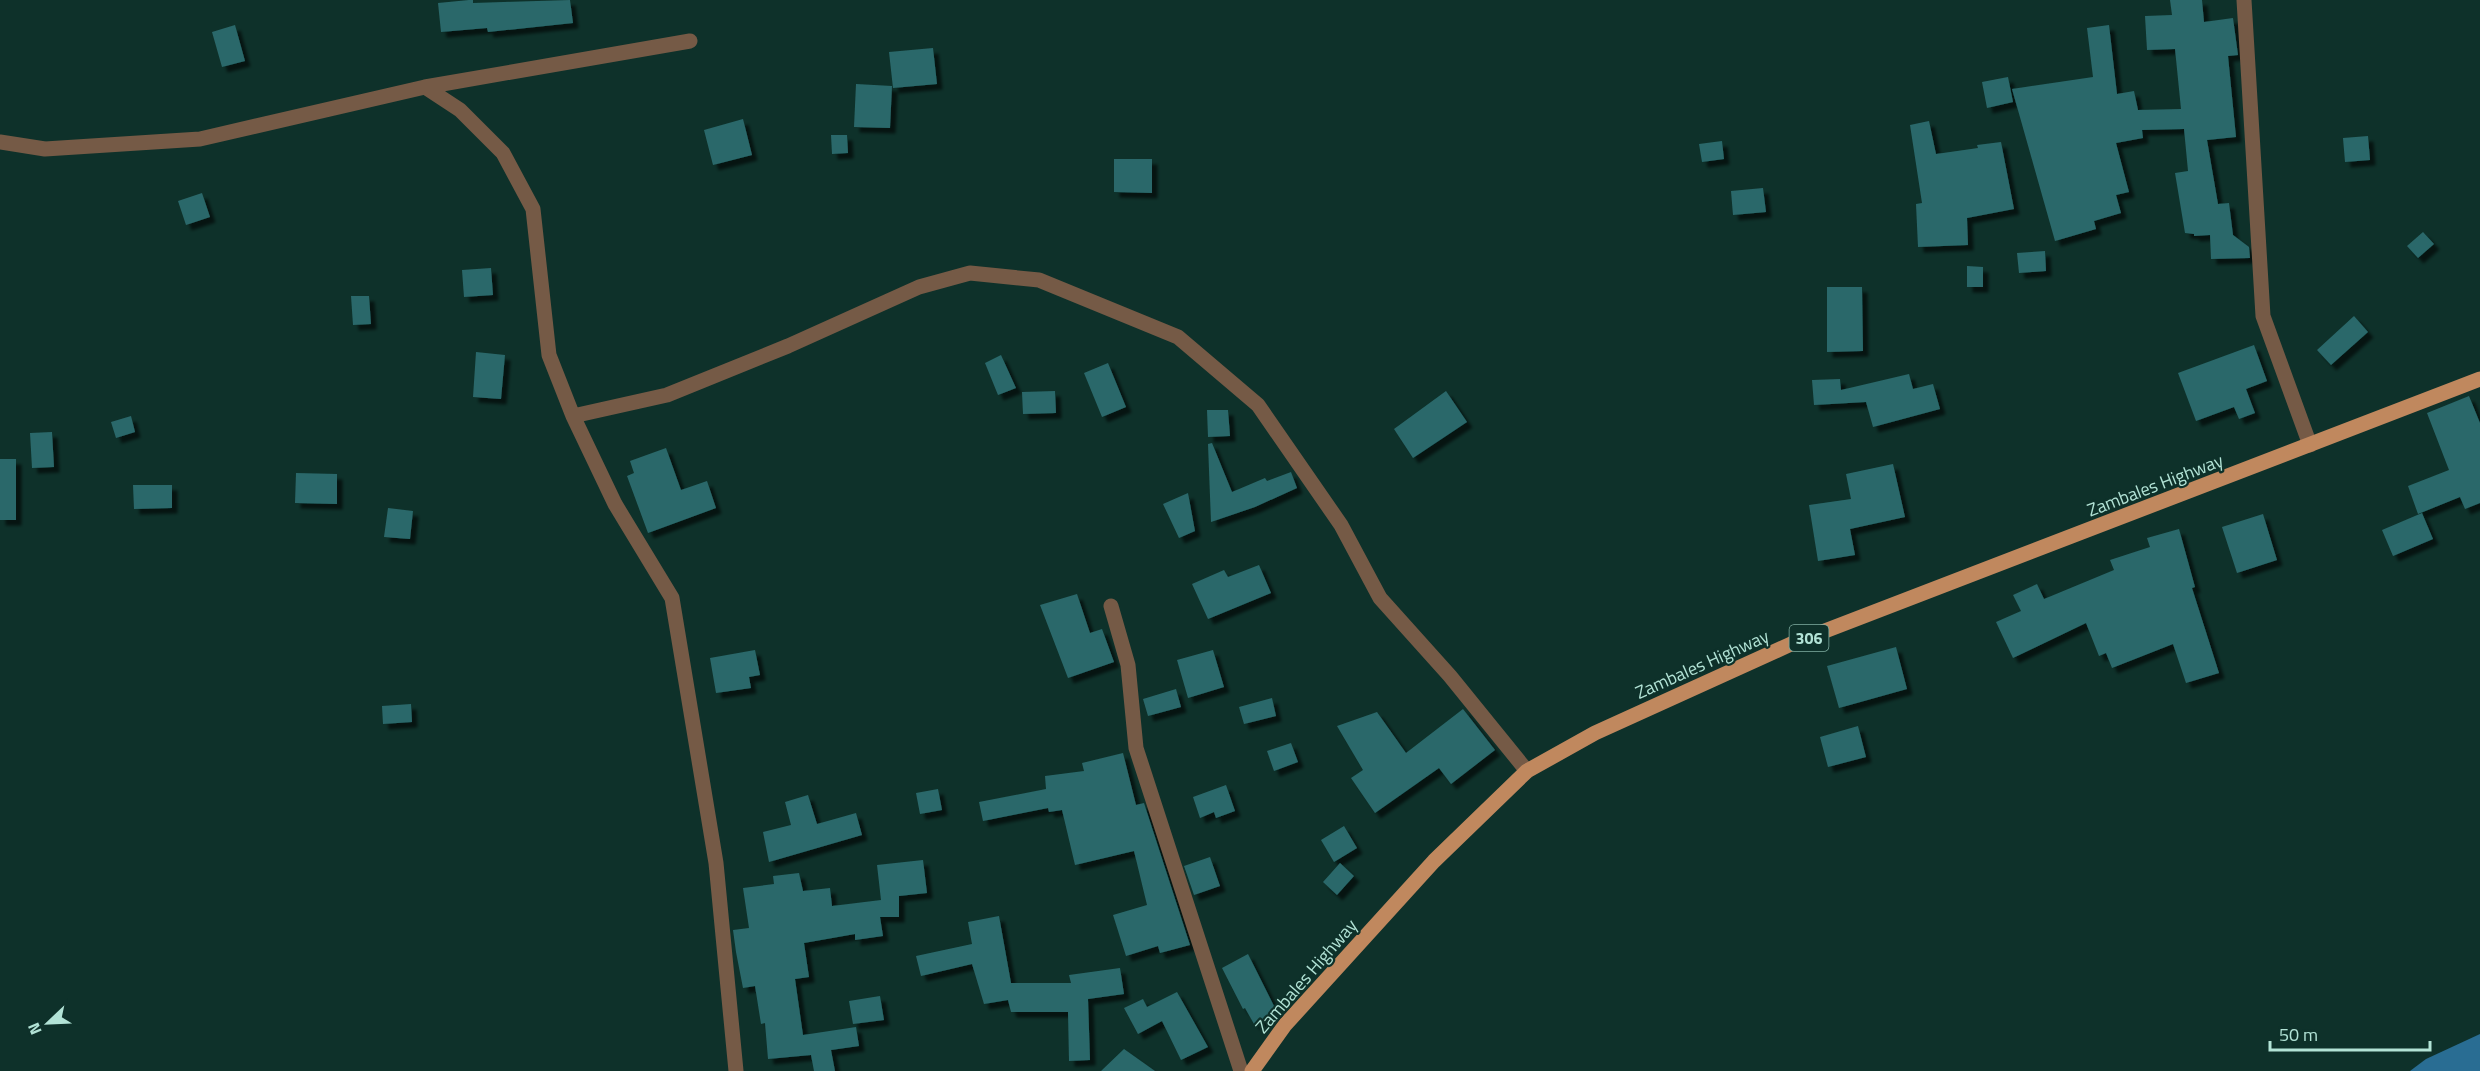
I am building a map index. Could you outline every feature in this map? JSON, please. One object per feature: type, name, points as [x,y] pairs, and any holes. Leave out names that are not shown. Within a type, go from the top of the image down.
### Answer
[{"type":"main road","name":"Zambales Highway","points":[[1252,1071],[1285,1025],[1434,861],[1527,771],[1595,733],[1791,645],[2480,379]]},
{"type":"street","points":[[2244,0],[2263,316],[2310,445]]},
{"type":"street","points":[[0,142],[45,149],[200,139],[425,87],[690,41]]},
{"type":"street","points":[[425,87],[460,110],[503,153],[533,209],[549,355],[573,416],[615,504],[672,598],[716,863],[736,1071]]},
{"type":"street","points":[[573,416],[667,395],[788,346],[919,286],[970,273],[1039,280],[1178,337],[1258,405],[1341,525],[1380,598],[1450,676],[1527,771]]},
{"type":"street","points":[[1111,606],[1128,664],[1136,748],[1241,1071]]},
{"type":"water","points":[[2480,1034],[2480,1071],[2410,1071],[2426,1059]]},
{"type":"building","points":[[473,0],[473,3],[570,0],[573,23],[488,32],[487,28],[441,32],[438,3]]},
{"type":"building","points":[[2170,0],[2202,0],[2204,22],[2233,18],[2238,55],[2228,56],[2236,137],[2207,140],[2218,204],[2229,203],[2233,235],[2249,247],[2250,258],[2211,259],[2210,235],[2194,236],[2194,234],[2185,233],[2175,173],[2188,171],[2184,129],[2142,130],[2143,138],[2116,143],[2129,192],[2116,195],[2121,213],[2094,221],[2096,229],[2055,241],[2012,89],[2093,77],[2087,28],[2109,25],[2117,94],[2134,91],[2138,110],[2181,109],[2175,49],[2147,50],[2145,16],[2172,15]]},
{"type":"building","points":[[235,25],[245,61],[222,67],[212,32]]},
{"type":"building","points":[[933,48],[937,84],[893,88],[889,52]]},
{"type":"building","points":[[2008,77],[2013,102],[1987,108],[1982,82]]},
{"type":"building","points":[[856,84],[892,86],[890,128],[854,127]]},
{"type":"building","points":[[743,119],[752,155],[713,165],[704,130]]},
{"type":"building","points":[[1929,121],[1936,154],[2001,142],[2014,209],[1967,218],[1968,245],[1918,247],[1916,204],[1922,203],[1910,125]]},
{"type":"building","points":[[831,135],[847,135],[848,153],[832,154]]},
{"type":"building","points":[[2368,136],[2370,160],[2345,162],[2343,138]]},
{"type":"building","points":[[1722,141],[1724,159],[1702,162],[1699,144]]},
{"type":"building","points":[[1114,159],[1152,159],[1152,193],[1114,192]]},
{"type":"building","points":[[1763,188],[1766,212],[1733,215],[1731,191]]},
{"type":"building","points":[[202,193],[210,217],[186,225],[178,201]]},
{"type":"building","points":[[2423,232],[2434,244],[2418,258],[2407,246]]},
{"type":"building","points":[[2045,251],[2046,271],[2019,273],[2017,253]]},
{"type":"building","points":[[1967,266],[1983,267],[1983,287],[1967,287]]},
{"type":"building","points":[[491,268],[493,295],[464,297],[462,270]]},
{"type":"building","points":[[1827,287],[1862,287],[1863,351],[1827,352]]},
{"type":"building","points":[[351,296],[369,296],[371,324],[353,325]]},
{"type":"building","points":[[2354,316],[2368,332],[2331,365],[2317,350]]},
{"type":"building","points":[[2254,345],[2267,381],[2246,389],[2255,413],[2239,419],[2234,407],[2196,421],[2178,373]]},
{"type":"building","points":[[476,352],[505,355],[501,399],[473,397]]},
{"type":"building","points":[[1001,355],[1016,388],[998,395],[985,363]]},
{"type":"building","points":[[1108,363],[1126,407],[1102,417],[1084,373]]},
{"type":"building","points":[[1909,374],[1913,389],[1933,384],[1940,409],[1873,427],[1866,402],[1814,405],[1812,380],[1840,379],[1841,390]]},
{"type":"building","points":[[1055,391],[1056,413],[1023,414],[1022,392]]},
{"type":"building","points":[[1446,391],[1467,422],[1413,458],[1394,429]]},
{"type":"building","points":[[2469,396],[2480,423],[2480,503],[2465,509],[2460,497],[2418,514],[2408,486],[2449,470],[2427,413]]},
{"type":"building","points":[[1207,410],[1228,410],[1230,436],[1208,437]]},
{"type":"building","points":[[131,416],[135,432],[116,438],[111,422]]},
{"type":"building","points":[[52,432],[54,467],[32,468],[30,433]]},
{"type":"building","points":[[1212,443],[1232,492],[1265,478],[1267,481],[1291,472],[1297,488],[1255,507],[1211,522],[1208,444]]},
{"type":"building","points":[[666,448],[681,490],[707,481],[716,508],[648,533],[627,476],[634,473],[630,461]]},
{"type":"building","points":[[0,459],[16,459],[16,520],[0,520]]},
{"type":"building","points":[[1893,464],[1905,517],[1850,529],[1855,555],[1818,561],[1809,505],[1851,499],[1846,474]]},
{"type":"building","points":[[296,473],[337,474],[337,504],[295,503]]},
{"type":"building","points":[[133,485],[172,485],[172,508],[134,509]]},
{"type":"building","points":[[1188,493],[1195,531],[1179,538],[1163,504]]},
{"type":"building","points":[[388,508],[413,511],[410,539],[384,537]]},
{"type":"building","points":[[2422,513],[2433,539],[2393,556],[2382,530]]},
{"type":"building","points":[[2263,514],[2277,560],[2237,573],[2222,527]]},
{"type":"building","points":[[2179,529],[2195,587],[2192,588],[2219,673],[2186,683],[2173,644],[2112,668],[2106,653],[2099,656],[2086,623],[2013,658],[1996,622],[2021,611],[2013,595],[2037,584],[2044,599],[2114,570],[2110,560],[2150,547],[2147,538]]},
{"type":"building","points":[[1259,565],[1271,593],[1208,619],[1192,584],[1224,570],[1228,577]]},
{"type":"building","points":[[1077,594],[1090,633],[1102,629],[1114,662],[1068,678],[1040,605]]},
{"type":"building","points":[[1896,647],[1907,689],[1839,708],[1827,666]]},
{"type":"building","points":[[755,650],[760,675],[749,677],[751,688],[716,693],[710,658]]},
{"type":"building","points":[[1213,650],[1224,687],[1188,698],[1177,660]]},
{"type":"building","points":[[1176,689],[1181,707],[1148,716],[1143,699]]},
{"type":"building","points":[[1272,698],[1276,716],[1244,724],[1239,707]]},
{"type":"building","points":[[411,704],[412,722],[383,724],[382,706]]},
{"type":"building","points":[[1463,709],[1495,750],[1451,784],[1439,768],[1375,813],[1351,778],[1363,770],[1337,726],[1377,712],[1406,753]]},
{"type":"building","points":[[1858,726],[1866,757],[1828,767],[1820,737]]},
{"type":"building","points":[[1291,743],[1298,762],[1274,771],[1267,751]]},
{"type":"building","points":[[1123,753],[1136,805],[1144,803],[1190,945],[1160,953],[1158,946],[1126,956],[1113,915],[1147,905],[1134,851],[1075,865],[1062,810],[1049,812],[1048,808],[983,821],[979,802],[1046,789],[1045,776],[1084,771],[1082,763]]},
{"type":"building","points":[[1226,785],[1235,811],[1216,818],[1214,812],[1200,818],[1193,797]]},
{"type":"building","points":[[938,789],[942,810],[920,814],[916,793]]},
{"type":"building","points":[[808,795],[817,824],[856,813],[862,835],[769,862],[763,832],[791,825],[785,802]]},
{"type":"building","points":[[1344,826],[1357,848],[1334,862],[1321,840]]},
{"type":"building","points":[[1210,857],[1220,886],[1194,895],[1184,866]]},
{"type":"building","points":[[923,860],[927,893],[899,896],[899,917],[880,917],[883,936],[855,940],[855,934],[804,943],[809,977],[795,979],[803,1035],[856,1027],[859,1046],[831,1050],[835,1071],[814,1071],[811,1055],[768,1059],[765,1023],[761,1024],[755,986],[743,988],[736,952],[733,930],[749,928],[743,888],[774,884],[773,876],[799,873],[803,891],[830,888],[832,906],[881,900],[877,865]]},
{"type":"building","points":[[1340,863],[1354,876],[1337,895],[1323,882]]},
{"type":"building","points":[[999,916],[1011,983],[1071,983],[1069,975],[1120,968],[1124,994],[1088,999],[1090,1060],[1069,1061],[1068,1012],[1011,1012],[1008,1000],[984,1004],[972,964],[921,976],[916,956],[972,944],[968,922]]},
{"type":"building","points":[[1248,954],[1277,1012],[1254,1024],[1245,1008],[1243,1009],[1222,968]]},
{"type":"building","points":[[1177,992],[1208,1047],[1181,1060],[1162,1021],[1138,1034],[1124,1008],[1143,999],[1147,1007]]},
{"type":"building","points":[[880,996],[884,1020],[853,1024],[849,1001]]},
{"type":"building","points":[[1124,1049],[1155,1071],[1101,1071]]}]
